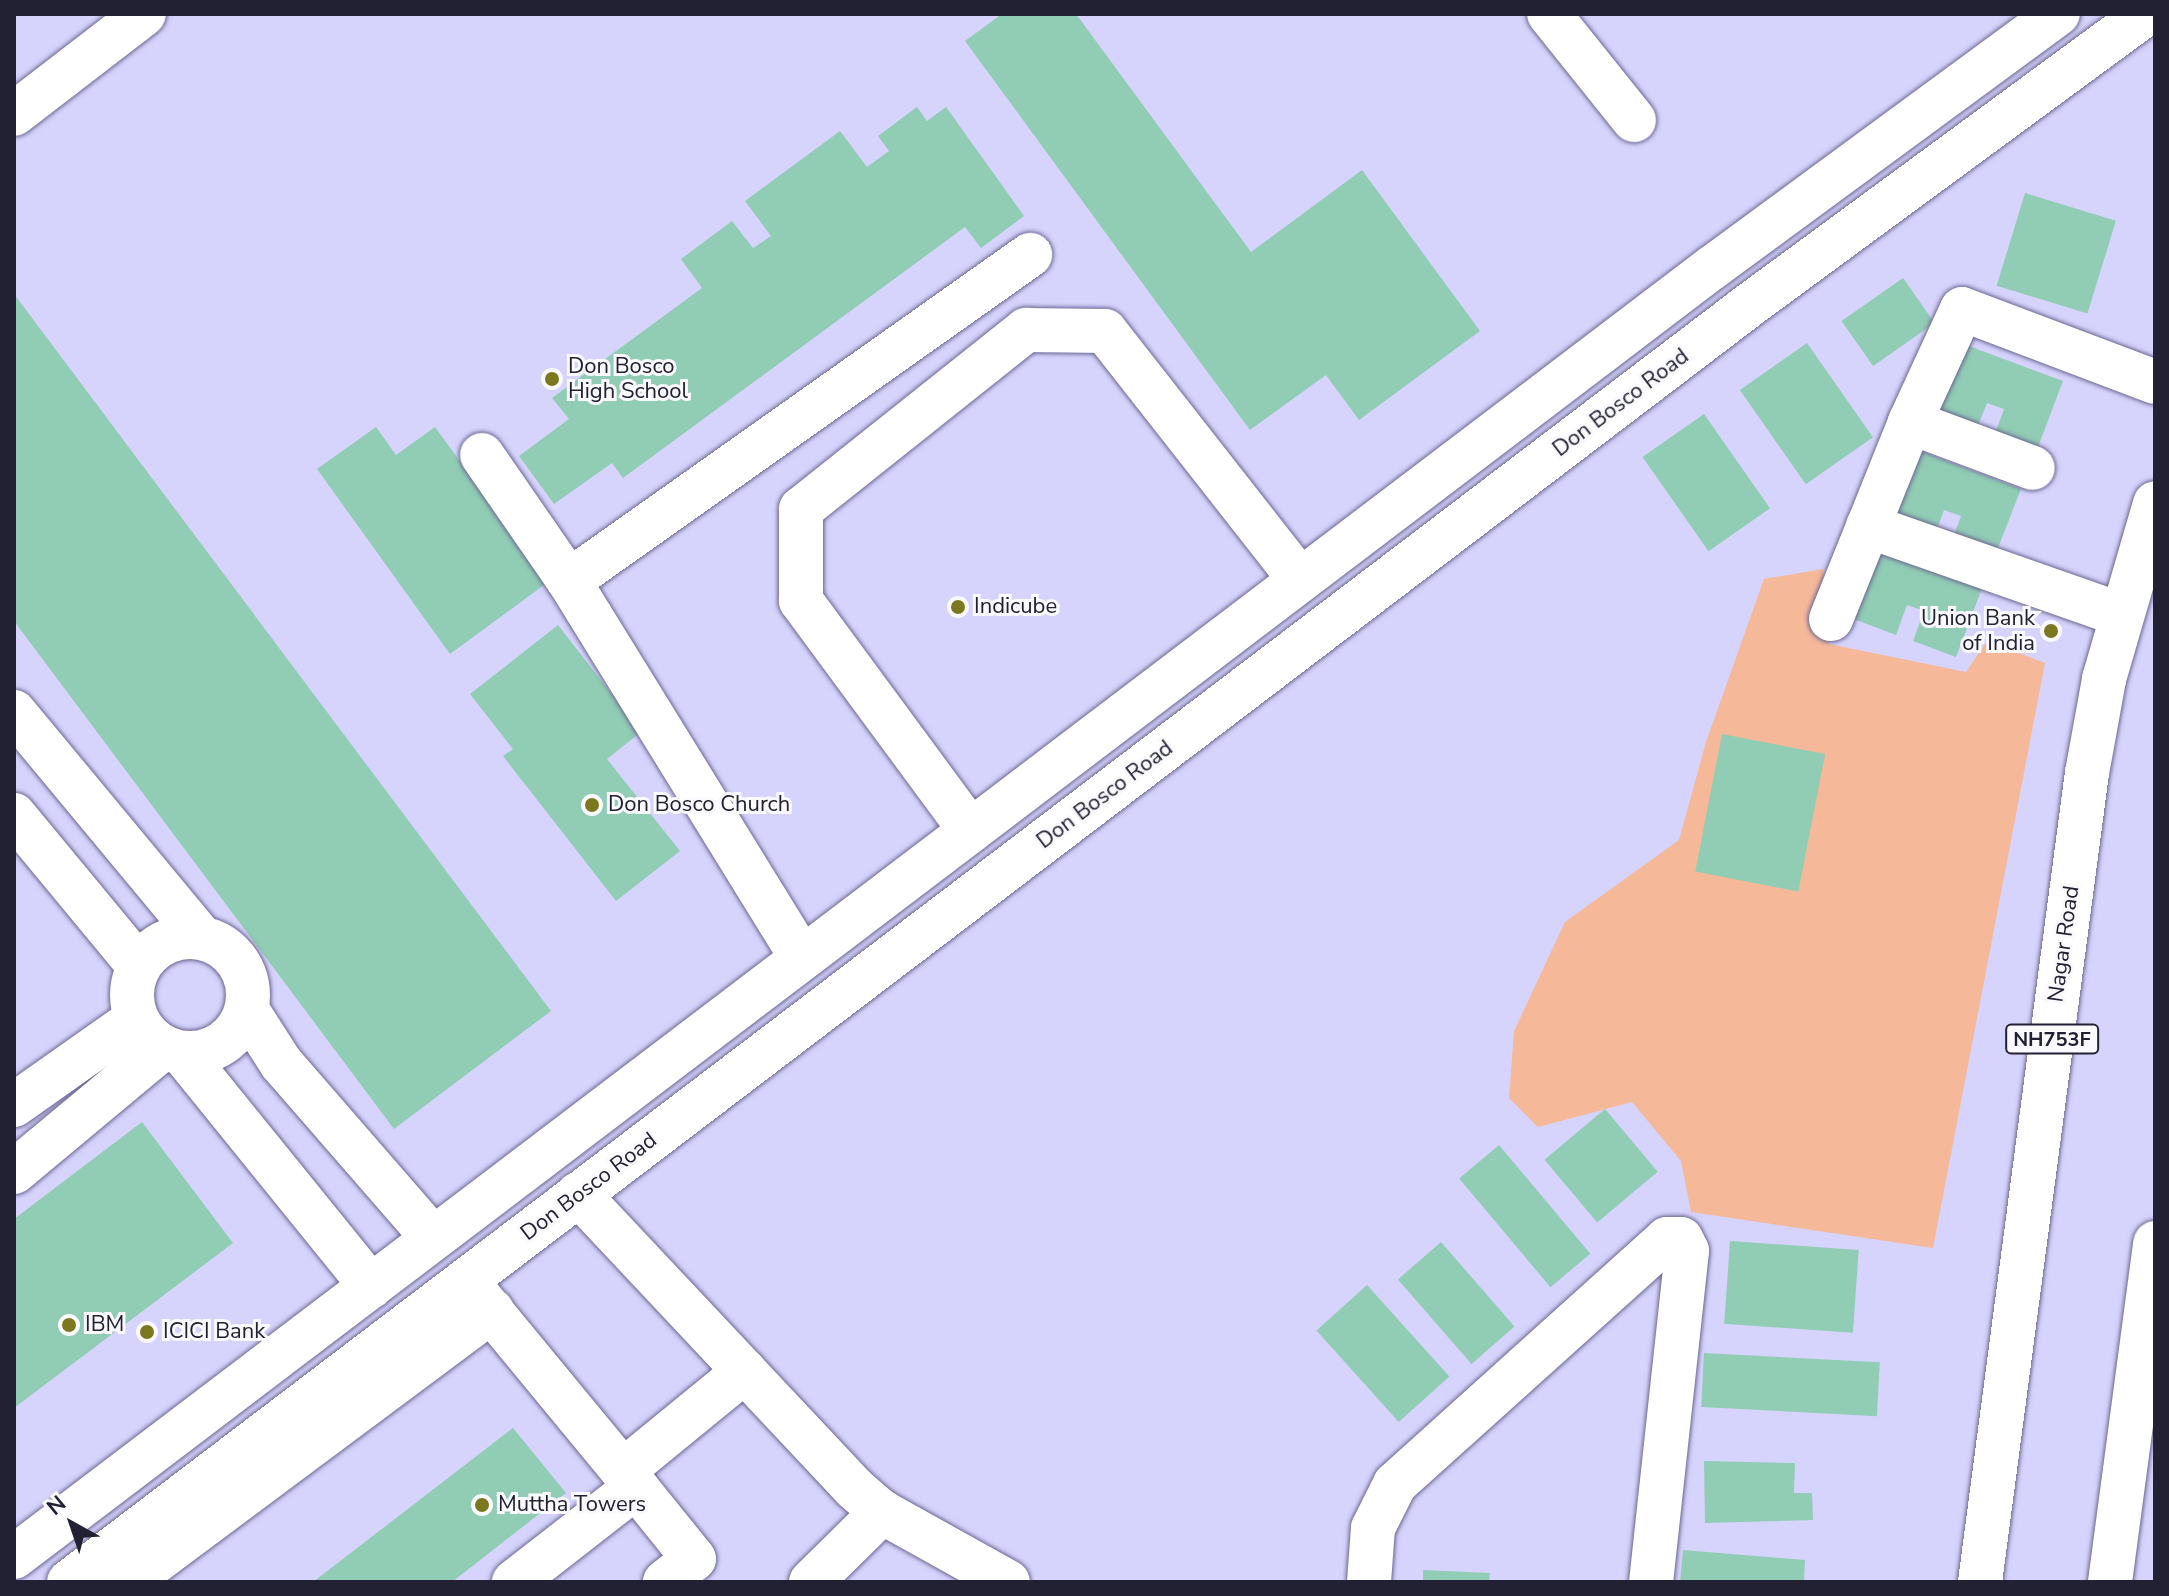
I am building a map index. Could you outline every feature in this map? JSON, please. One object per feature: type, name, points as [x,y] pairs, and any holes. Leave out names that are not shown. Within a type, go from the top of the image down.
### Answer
[{"type":"main road","points":[[14,114],[144,14]]},
{"type":"main road","points":[[1549,14],[1634,120]]},
{"type":"main road","points":[[14,1557],[1300,580],[2058,14]]},
{"type":"main road","name":"Don Bosco Road","points":[[69,1582],[479,1296],[578,1194],[1744,309],[2146,14]]},
{"type":"main road","points":[[569,581],[1030,255]]},
{"type":"main road","points":[[1831,619],[1910,422],[1962,309],[2155,382]]},
{"type":"main road","points":[[970,830],[801,601],[801,509],[1026,330],[1105,331],[1300,580]]},
{"type":"main road","points":[[1910,422],[2033,468]]},
{"type":"main road","points":[[482,455],[569,581],[802,958]]},
{"type":"main road","name":"Nagar Road","points":[[1980,1582],[2087,773],[2122,615],[2155,503]]},
{"type":"main road","points":[[1868,526],[2122,615]]},
{"type":"main road","points":[[14,712],[201,937],[220,944],[242,967],[247,1010],[281,1063],[433,1238]]},
{"type":"main road","points":[[14,815],[139,966]]},
{"type":"main road","points":[[201,937],[161,944],[139,966],[132,986],[161,1040],[371,1286]]},
{"type":"main road","points":[[14,1105],[161,1040],[220,1045],[235,1033],[247,1010]]},
{"type":"main road","points":[[20,1155],[161,1040]]},
{"type":"main road","points":[[578,1194],[882,1512],[951,1569],[1008,1582]]},
{"type":"main road","points":[[1369,1582],[1373,1528],[1395,1484],[1667,1239],[1681,1239],[1687,1251],[1651,1582]]},
{"type":"main road","points":[[2110,1582],[2155,1243]]},
{"type":"main road","points":[[128,1582],[479,1296],[694,1559],[665,1582]]},
{"type":"main road","points":[[514,1582],[745,1371]]},
{"type":"main road","points":[[811,1582],[882,1512]]},
{"type":"shaded area","points":[[1823,569],[1829,644],[1966,672],[1987,641],[2045,663],[1933,1248],[1691,1212],[1681,1161],[1632,1102],[1538,1127],[1509,1098],[1514,1031],[1565,922],[1679,840],[1706,742],[1764,579]]},
{"type":"building","points":[[1002,14],[1076,14],[1251,252],[1362,170],[1480,331],[1359,420],[1326,375],[1250,430],[965,41]]},
{"type":"building","points":[[917,107],[927,121],[946,107],[1024,216],[981,248],[965,227],[623,478],[612,463],[554,504],[519,456],[569,419],[552,398],[702,288],[681,259],[732,221],[753,248],[771,236],[745,201],[840,131],[867,167],[889,151],[878,136]]},
{"type":"building","points":[[2025,193],[2116,221],[2087,314],[1997,286]]},
{"type":"building","points":[[1903,278],[1935,323],[1873,366],[1842,321]]},
{"type":"building","points":[[14,294],[551,1011],[394,1129],[14,621]]},
{"type":"building","points":[[1958,342],[2063,381],[2035,455],[1993,439],[2004,409],[1987,403],[1975,433],[1930,416]]},
{"type":"building","points":[[1807,343],[1873,437],[1806,484],[1740,390]]},
{"type":"building","points":[[1704,414],[1770,508],[1709,551],[1643,457]]},
{"type":"building","points":[[376,427],[396,455],[435,427],[548,582],[450,654],[317,469]]},
{"type":"building","points":[[1915,449],[2021,489],[1992,563],[1950,546],[1961,516],[1944,510],[1933,540],[1887,523]]},
{"type":"building","points":[[1879,544],[1984,583],[1956,657],[1913,641],[1924,611],[1907,605],[1896,635],[1851,618]]},
{"type":"building","name":"Don Bosco Church","points":[[558,625],[641,732],[607,759],[680,851],[616,901],[503,756],[513,749],[470,694]]},
{"type":"building","points":[[1722,734],[1825,754],[1798,891],[1695,871]]},
{"type":"building","points":[[1605,1109],[1658,1172],[1597,1223],[1544,1160]]},
{"type":"building","name":"IBM","points":[[142,1122],[233,1243],[14,1408],[14,1219]]},
{"type":"building","points":[[1499,1145],[1590,1254],[1550,1287],[1459,1178]]},
{"type":"building","points":[[1730,1241],[1859,1250],[1853,1333],[1724,1324]]},
{"type":"building","points":[[1441,1242],[1514,1327],[1471,1364],[1398,1279]]},
{"type":"building","points":[[1367,1285],[1449,1376],[1399,1422],[1316,1331]]},
{"type":"building","points":[[1704,1353],[1880,1362],[1877,1416],[1701,1407]]},
{"type":"building","name":"Muttha Towers","points":[[513,1428],[566,1493],[452,1582],[313,1582]]},
{"type":"building","points":[[1704,1461],[1795,1463],[1794,1493],[1812,1493],[1813,1520],[1705,1523]]},
{"type":"building","points":[[1683,1550],[1805,1560],[1804,1582],[1680,1582]]},
{"type":"building","points":[[1423,1570],[1490,1573],[1489,1582],[1423,1582]]},
{"type":"place","name":"Don Bosco High School","points":[[552,379]]},
{"type":"place","name":"Indicube","points":[[958,607]]},
{"type":"place","name":"Union Bank of India","points":[[2051,631]]},
{"type":"place","name":"Don Bosco Church","points":[[592,805]]},
{"type":"place","name":"IBM","points":[[69,1325]]},
{"type":"place","name":"ICICI Bank","points":[[147,1332]]},
{"type":"place","name":"Muttha Towers","points":[[482,1505]]}]
